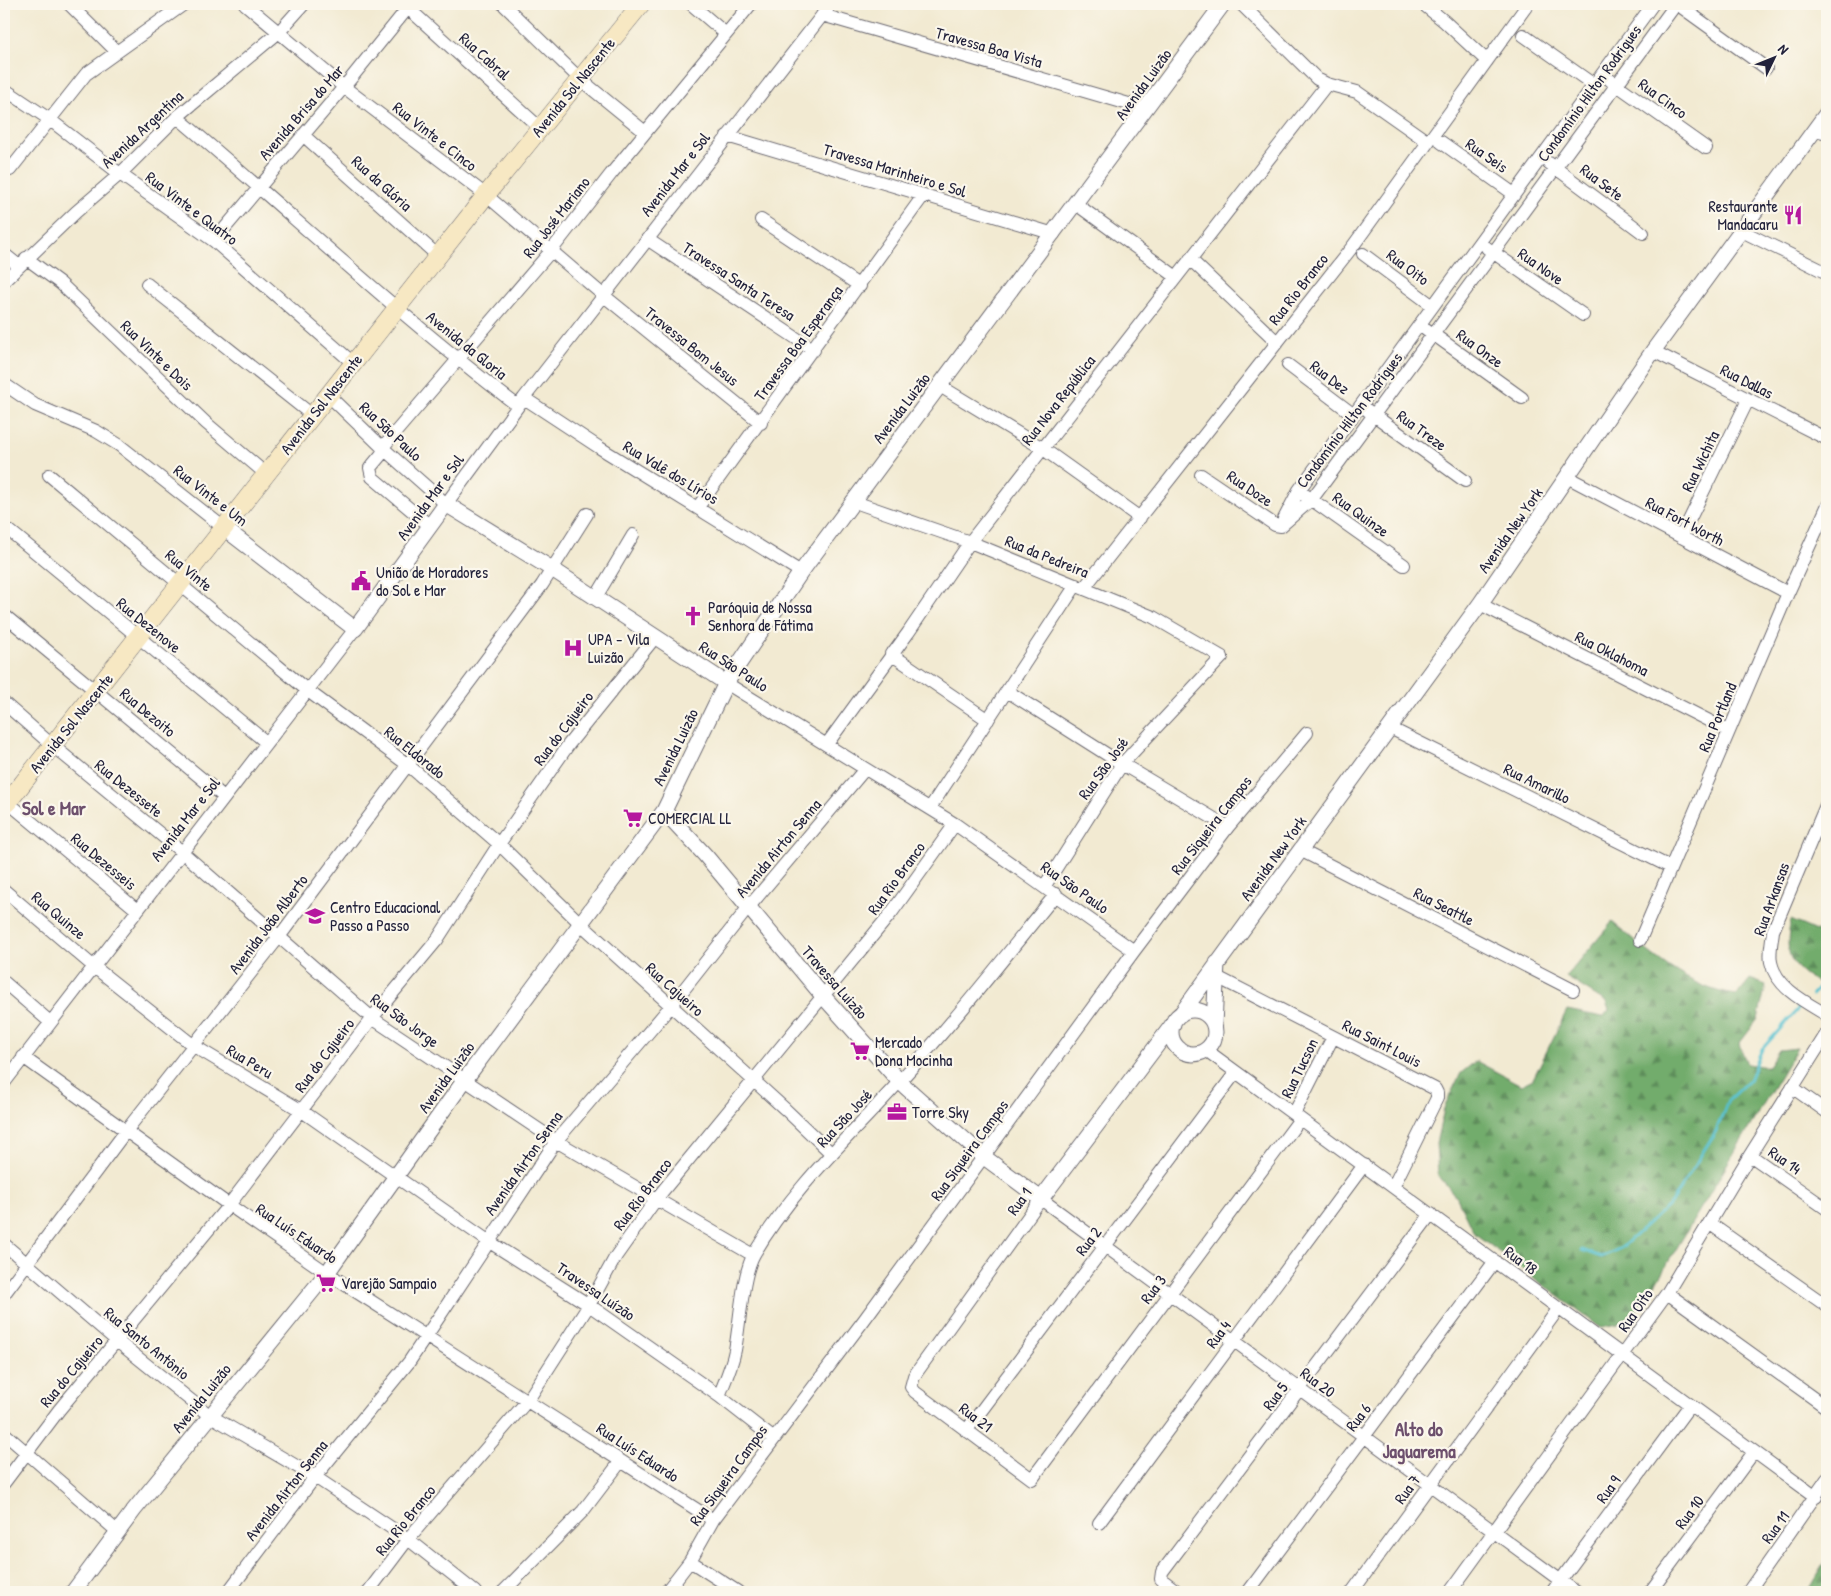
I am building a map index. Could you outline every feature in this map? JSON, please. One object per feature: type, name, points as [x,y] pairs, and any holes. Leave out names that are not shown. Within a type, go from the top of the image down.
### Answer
[{"type":"main road","name":"Avenida Sol Nascente","points":[[5,803],[97,691],[396,308],[641,4]]},
{"type":"street","points":[[69,4],[116,51]]},
{"type":"street","points":[[10,170],[86,74],[184,4]]},
{"type":"street","name":"Rua Vinte e Cinco","points":[[245,4],[344,87],[486,196],[603,295]]},
{"type":"street","name":"Avenida Argentina","points":[[4,281],[120,174],[177,117],[279,32],[304,4]]},
{"type":"street","points":[[691,4],[726,34]]},
{"type":"street","name":"Rua José Mariano","points":[[430,526],[372,477],[370,468],[383,449],[551,251],[645,132],[751,4]]},
{"type":"street","name":"Avenida Mar e Sol","points":[[6,1075],[23,1057],[308,691],[521,402],[831,4]]},
{"type":"street","name":"Avenida Luizão","points":[[73,1592],[210,1415],[326,1272],[464,1081],[664,811],[726,683],[801,572],[852,500],[1054,234],[1223,4]]},
{"type":"street","points":[[1241,4],[1308,73],[1327,84],[1356,92],[1428,142]]},
{"type":"street","points":[[1422,4],[1444,21],[1486,61]]},
{"type":"street","name":"Rua Rio Branco","points":[[930,808],[1080,587],[1140,518],[1353,246],[1528,4]]},
{"type":"street","name":"Condomínio Hilton Rodrigues","points":[[1281,526],[1299,490],[1653,4]]},
{"type":"street","points":[[1676,4],[1766,68]]},
{"type":"street","name":"Condomínio Hilton Rodrigues","points":[[1281,526],[1312,499],[1676,4]]},
{"type":"street","name":"Avenida Brisa do Mar","points":[[214,241],[410,6]]},
{"type":"street","name":"Rua Cabral","points":[[410,6],[540,128]]},
{"type":"street","points":[[509,6],[580,79],[645,132]]},
{"type":"street","name":"Travessa Boa Vista","points":[[822,15],[1146,110]]},
{"type":"street","points":[[1523,35],[1594,85]]},
{"type":"street","name":"Rua Cinco","points":[[1602,74],[1706,148]]},
{"type":"street","name":"Rua Nova República","points":[[827,744],[908,633],[970,542],[1175,276],[1327,84]]},
{"type":"street","name":"Rua Vinte e Quatro","points":[[4,89],[49,119],[120,174],[214,241],[353,363]]},
{"type":"street","name":"Avenida New York","points":[[1177,1019],[1217,970],[1300,850],[1480,604],[1653,351],[1740,230],[1821,131],[1827,113]]},
{"type":"street","points":[[177,117],[259,186],[396,308]]},
{"type":"street","name":"Rua da Glória","points":[[303,135],[438,256]]},
{"type":"street","name":"Travessa Marinheiro e Sol","points":[[727,136],[1054,234]]},
{"type":"street","name":"Rua Seis","points":[[1441,142],[1514,194]]},
{"type":"street","name":"Rua Sete","points":[[1541,157],[1643,233]]},
{"type":"street","name":"Travessa Boa Esperança","points":[[698,507],[814,350],[923,196]]},
{"type":"street","points":[[1076,204],[1175,276]]},
{"type":"street","points":[[761,220],[860,286]]},
{"type":"street","points":[[1740,230],[1827,273]]},
{"type":"street","name":"Travessa Santa Teresa","points":[[647,239],[814,350]]},
{"type":"street","name":"Rua Nove","points":[[1479,243],[1583,315]]},
{"type":"street","name":"Rua Vinte e Dois","points":[[4,254],[23,262],[60,284],[206,424],[266,474]]},
{"type":"street","name":"Rua Oito","points":[[1363,254],[1433,306]]},
{"type":"street","points":[[1190,259],[1277,342]]},
{"type":"street","points":[[147,284],[312,416]]},
{"type":"street","name":"Travessa Bom Jesus","points":[[603,295],[761,422]]},
{"type":"street","name":"Avenida da Gloria","points":[[396,308],[458,361],[521,402]]},
{"type":"street","name":"Rua Onze","points":[[1420,325],[1522,398]]},
{"type":"street","name":"Rua Dallas","points":[[1653,351],[1827,439]]},
{"type":"street","name":"Rua Dez","points":[[1288,365],[1357,410]]},
{"type":"street","name":"Rua Vinte e Um","points":[[4,384],[35,405],[96,431],[119,445],[355,629]]},
{"type":"street","points":[[940,386],[1042,448],[1140,518]]},
{"type":"street","name":"Rua São Paulo","points":[[328,395],[383,449],[446,504],[552,569],[726,683],[955,824],[1134,951]]},
{"type":"street","name":"Rua Wichita","points":[[1681,537],[1748,400]]},
{"type":"street","name":"Rua Valê dos Lírios","points":[[521,402],[698,507],[801,572]]},
{"type":"street","name":"Rua Treze","points":[[1357,410],[1374,415],[1464,481]]},
{"type":"street","name":"Rua Vinte","points":[[49,475],[181,583],[308,691]]},
{"type":"street","name":"Rua Doze","points":[[1201,475],[1275,525],[1281,526]]},
{"type":"street","name":"Rua Fort Worth","points":[[1567,477],[1788,593]]},
{"type":"street","name":"Rua Quinze","points":[[1299,490],[1404,565]]},
{"type":"street","name":"Rua da Pedreira","points":[[852,500],[970,542],[1153,617],[1222,657]]},
{"type":"street","name":"Rua Portland","points":[[1640,940],[1788,593],[1827,507]]},
{"type":"street","name":"Avenida João Alberto","points":[[4,1294],[126,1131],[279,937],[408,765],[552,569],[587,514]]},
{"type":"street","name":"Rua Dezenove","points":[[11,532],[267,743]]},
{"type":"street","points":[[596,598],[633,535]]},
{"type":"street","name":"Rua Oklahoma","points":[[1480,604],[1729,731]]},
{"type":"street","name":"Rua Dezoito","points":[[4,615],[224,798]]},
{"type":"street","name":"Rua do Cajueiro","points":[[4,1484],[26,1452],[229,1206],[372,1018],[437,940],[499,844],[569,744],[656,636]]},
{"type":"street","points":[[891,654],[988,720]]},
{"type":"street","name":"Rua São José","points":[[1044,887],[1122,764],[1222,657]]},
{"type":"street","name":"Rua Eldorado","points":[[308,691],[408,765],[499,844]]},
{"type":"street","points":[[1008,691],[1122,764],[1228,827]]},
{"type":"street","name":"Rua Dezessete","points":[[4,702],[53,746],[182,852],[279,937]]},
{"type":"street","name":"Rua Amarillo","points":[[1390,728],[1670,867]]},
{"type":"street","name":"Rua Siqueira Campos","points":[[666,1592],[690,1561],[713,1520],[864,1320],[1134,951],[1228,827],[1307,734]]},
{"type":"street","name":"Avenida Airton Senna","points":[[231,1591],[315,1477],[410,1362],[488,1241],[556,1141],[670,1007],[748,908],[865,768]]},
{"type":"street","name":"Rua Dezesseis","points":[[5,803],[137,910]]},
{"type":"street","name":"Rua Arkansas","points":[[1827,803],[1773,931],[1770,949],[1771,963],[1779,979],[1792,993],[1827,1015]]},
{"type":"street","name":"Travessa Luizão","points":[[664,811],[705,855],[823,996],[900,1082],[984,1157],[1041,1199]]},
{"type":"street","name":"Rua Rio Branco","points":[[368,1592],[408,1539],[528,1400],[589,1305],[616,1256],[657,1198],[892,912],[955,824]]},
{"type":"street","name":"Rua Cajueiro","points":[[499,844],[670,1007],[832,1154]]},
{"type":"street","name":"Rua Seattle","points":[[1300,850],[1573,990]]},
{"type":"street","name":"Rua Quinze","points":[[4,890],[93,966]]},
{"type":"street","name":"Rua São José","points":[[719,1396],[734,1352],[753,1255],[783,1211],[832,1154],[900,1082],[1056,894]]},
{"type":"street","name":"Rua São Jorge","points":[[279,937],[372,1018],[464,1081],[556,1141],[753,1255]]},
{"type":"street","name":"Rua Peru","points":[[93,966],[194,1046],[302,1112],[396,1176]]},
{"type":"street","points":[[1154,1048],[1167,1042],[1182,1051],[1194,1054],[1206,1050],[1214,1039],[1217,970]]},
{"type":"street","name":"Rua Saint Louis","points":[[1217,970],[1333,1037],[1435,1089],[1437,1098],[1393,1187]]},
{"type":"street","points":[[4,982],[50,1022]]},
{"type":"street","points":[[1177,1047],[1172,1036],[1177,1019],[1187,1011],[1200,1012],[1211,1019],[1214,1025]]},
{"type":"street","name":"Rua 1","points":[[914,1376],[1041,1199],[1177,1019]]},
{"type":"street","name":"Rua Oito","points":[[1450,1592],[1667,1293],[1827,1032]]},
{"type":"street","name":"Rua Tucson","points":[[1297,1117],[1333,1037]]},
{"type":"street","name":"Rua 18","points":[[1206,1050],[1816,1497]]},
{"type":"street","name":"Rua Luís Eduardo","points":[[23,1057],[229,1206],[326,1272],[713,1520]]},
{"type":"street","name":"Rua 2","points":[[966,1431],[1236,1072]]},
{"type":"street","points":[[1792,1087],[1827,1112]]},
{"type":"street","name":"Rua 3","points":[[1032,1479],[1170,1294],[1297,1117]]},
{"type":"street","name":"Rua 14","points":[[1750,1155],[1827,1209]]},
{"type":"street","name":"Rua 4","points":[[1099,1523],[1364,1165]]},
{"type":"street","name":"Travessa Luízão","points":[[396,1176],[488,1241],[589,1305],[719,1396],[774,1438]]},
{"type":"street","name":"Rua 20","points":[[1041,1199],[1576,1592]]},
{"type":"street","name":"Rua 5","points":[[1178,1592],[1163,1582],[1161,1578],[1162,1572],[1431,1214]]},
{"type":"street","points":[[1709,1223],[1827,1306]]},
{"type":"street","name":"Rua Santo Antônio","points":[[4,1244],[117,1341],[210,1415],[315,1477],[408,1539],[475,1592]]},
{"type":"street","name":"Rua 6","points":[[1248,1592],[1494,1261]]},
{"type":"street","points":[[1667,1293],[1827,1408]]},
{"type":"street","name":"Rua 7","points":[[1352,1592],[1559,1308]]},
{"type":"street","name":"Rua 21","points":[[914,1376],[911,1387],[915,1392],[1032,1479]]},
{"type":"street","name":"Rua 9","points":[[1552,1592],[1690,1405]]},
{"type":"street","points":[[4,1433],[118,1532]]},
{"type":"street","name":"Rua 10","points":[[1650,1592],[1754,1452]]},
{"type":"street","points":[[503,1592],[583,1511],[621,1460]]},
{"type":"street","name":"Rua 11","points":[[1748,1592],[1827,1479]]},
{"type":"street","points":[[690,1561],[738,1592]]},
{"type":"green space","points":[[1791,920],[1827,936],[1827,989],[1806,975],[1793,962],[1788,946]]},
{"type":"green space","points":[[1612,922],[1670,968],[1702,985],[1737,995],[1750,979],[1766,985],[1758,1019],[1739,1044],[1747,1064],[1768,1067],[1779,1050],[1797,1048],[1642,1306],[1617,1325],[1601,1328],[1474,1233],[1457,1198],[1438,1175],[1436,1143],[1445,1105],[1461,1073],[1476,1061],[1521,1085],[1533,1079],[1567,1010],[1603,1017],[1609,1010],[1606,1002],[1566,977]]},
{"type":"green space","points":[[1827,1558],[1827,1592],[1807,1592]]},
{"type":"waterway","points":[[1812,995],[1827,979]]},
{"type":"waterway","points":[[1582,1250],[1601,1257],[1621,1248],[1671,1203],[1716,1131],[1728,1100],[1749,1080],[1762,1049],[1799,1008]]},
{"type":"place","name":"Restaurante Mandacaru","points":[[1793,215]]},
{"type":"place","name":"União de Moradores do Sol e Mar","points":[[361,581]]},
{"type":"place","name":"Paróquia de Nossa Senhora de Fátima","points":[[693,616]]},
{"type":"place","name":"UPA - Vila Luizão","points":[[573,648]]},
{"type":"place","name":"COMERCIAL LL","points":[[633,818]]},
{"type":"place","name":"Centro Educacional Passo a Passo","points":[[315,916]]},
{"type":"place","name":"Mercado Dona Mocinha","points":[[860,1051]]},
{"type":"place","name":"Torre Sky","points":[[897,1112]]},
{"type":"place","name":"Varejão Sampaio","points":[[326,1283]]},
{"type":"district","name":"Sol e Mar","points":[[54,808]]},
{"type":"district","name":"Alto do Jaguarema","points":[[1419,1440]]}]
